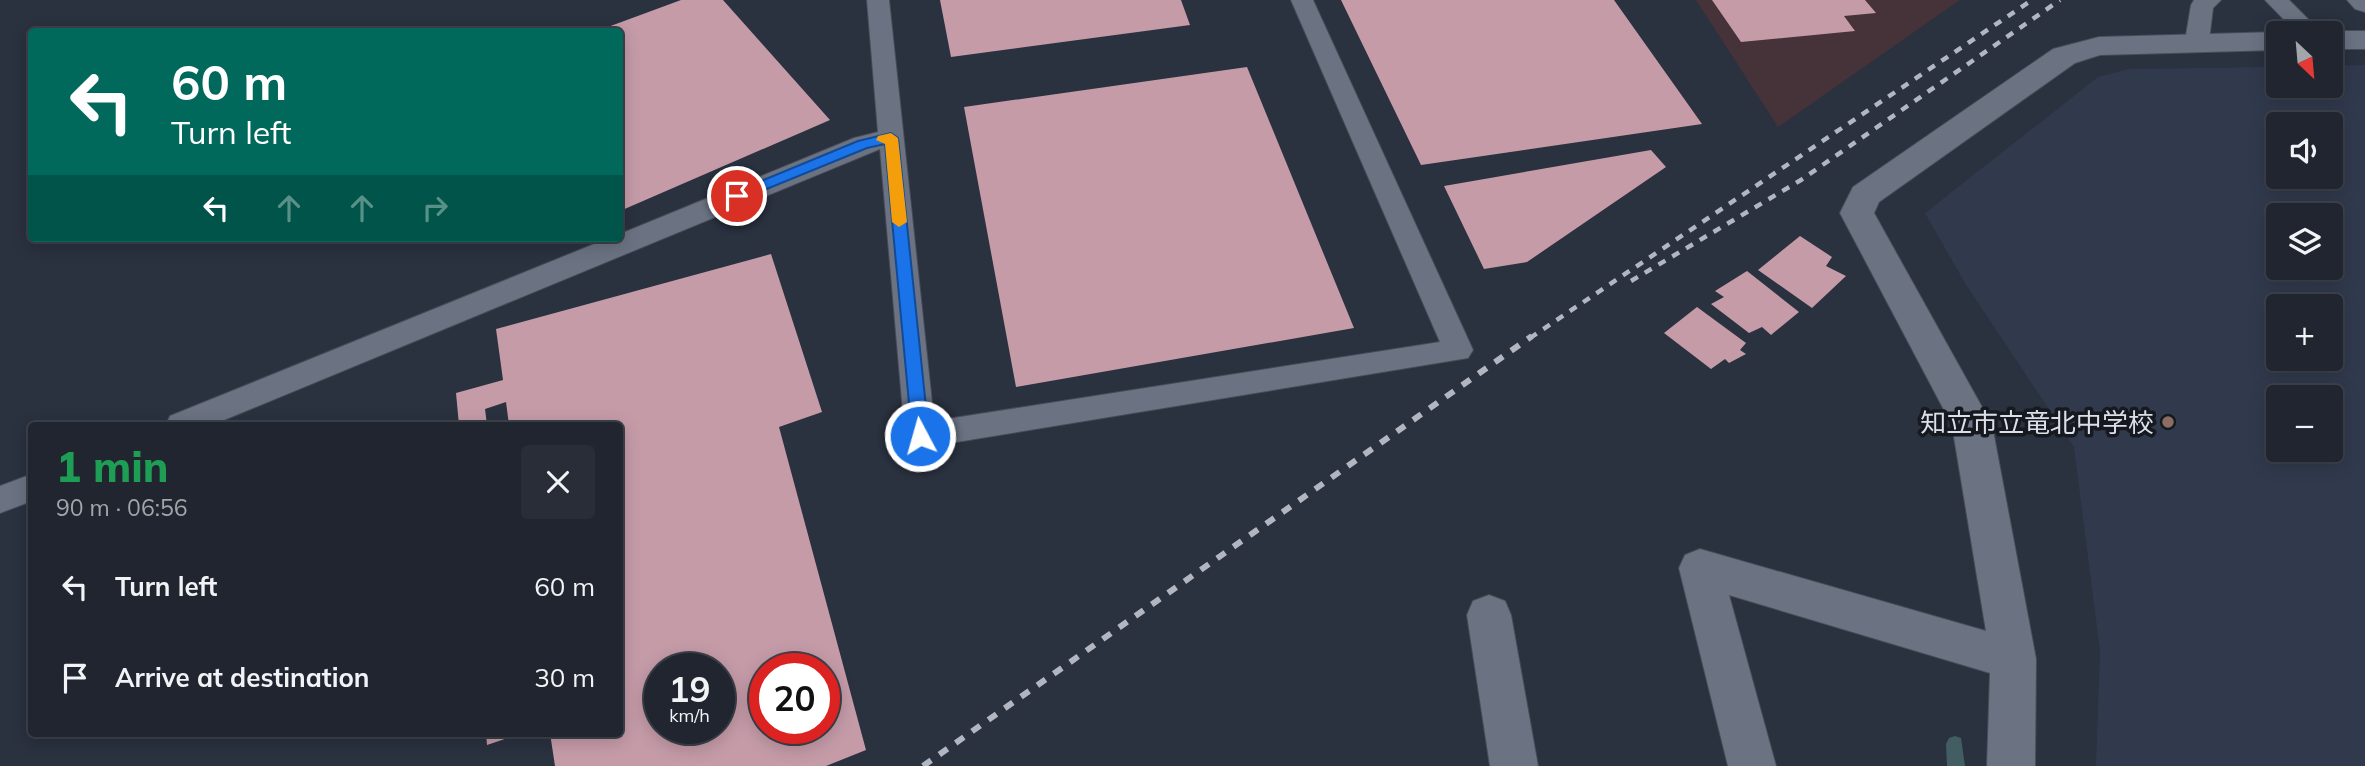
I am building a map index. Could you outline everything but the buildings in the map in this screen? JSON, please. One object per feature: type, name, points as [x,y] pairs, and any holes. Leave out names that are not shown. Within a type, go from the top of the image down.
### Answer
[{"type":"street","points":[[2343,40],[2365,40]]},
{"type":"street","points":[[2011,766],[2013,659],[1972,425],[1857,213],[1865,195],[2064,55],[2099,46],[2266,41]]},
{"type":"street","points":[[1752,766],[1700,568],[2013,659]]},
{"type":"street","points":[[1489,615],[1514,766]]},
{"type":"lane","points":[[878,0],[920,436],[1458,350],[1302,0]]},
{"type":"lane","points":[[2197,41],[2202,5],[2210,0]]},
{"type":"lane","points":[[2276,0],[2298,21]]},
{"type":"lane","points":[[188,422],[863,144],[891,138]]},
{"type":"lane","points":[[0,500],[28,489]]},
{"type":"shaded area","points":[[1696,0],[1960,0],[1778,127]]},
{"type":"shaded area","name":"知立市立竜北中学校","points":[[2365,65],[2365,766],[2096,766],[2100,651],[2074,447],[1965,283],[1925,213],[2098,77],[2129,69],[2266,67],[2266,98],[2343,98],[2343,66]]},
{"type":"waterway","points":[[1955,744],[1956,766]]},
{"type":"railway","points":[[1530,338],[2032,0]]},
{"type":"railway","points":[[1631,281],[1801,180],[2060,0]]},
{"type":"railway","points":[[923,766],[1532,336]]},
{"type":"slow traffic","points":[[883,140],[891,138],[899,222]]},
{"type":"place","name":"知立市立竜北中学校","points":[[2168,422]]},
{"type":"route","points":[[737,196],[863,144],[891,138],[920,436]]}]
